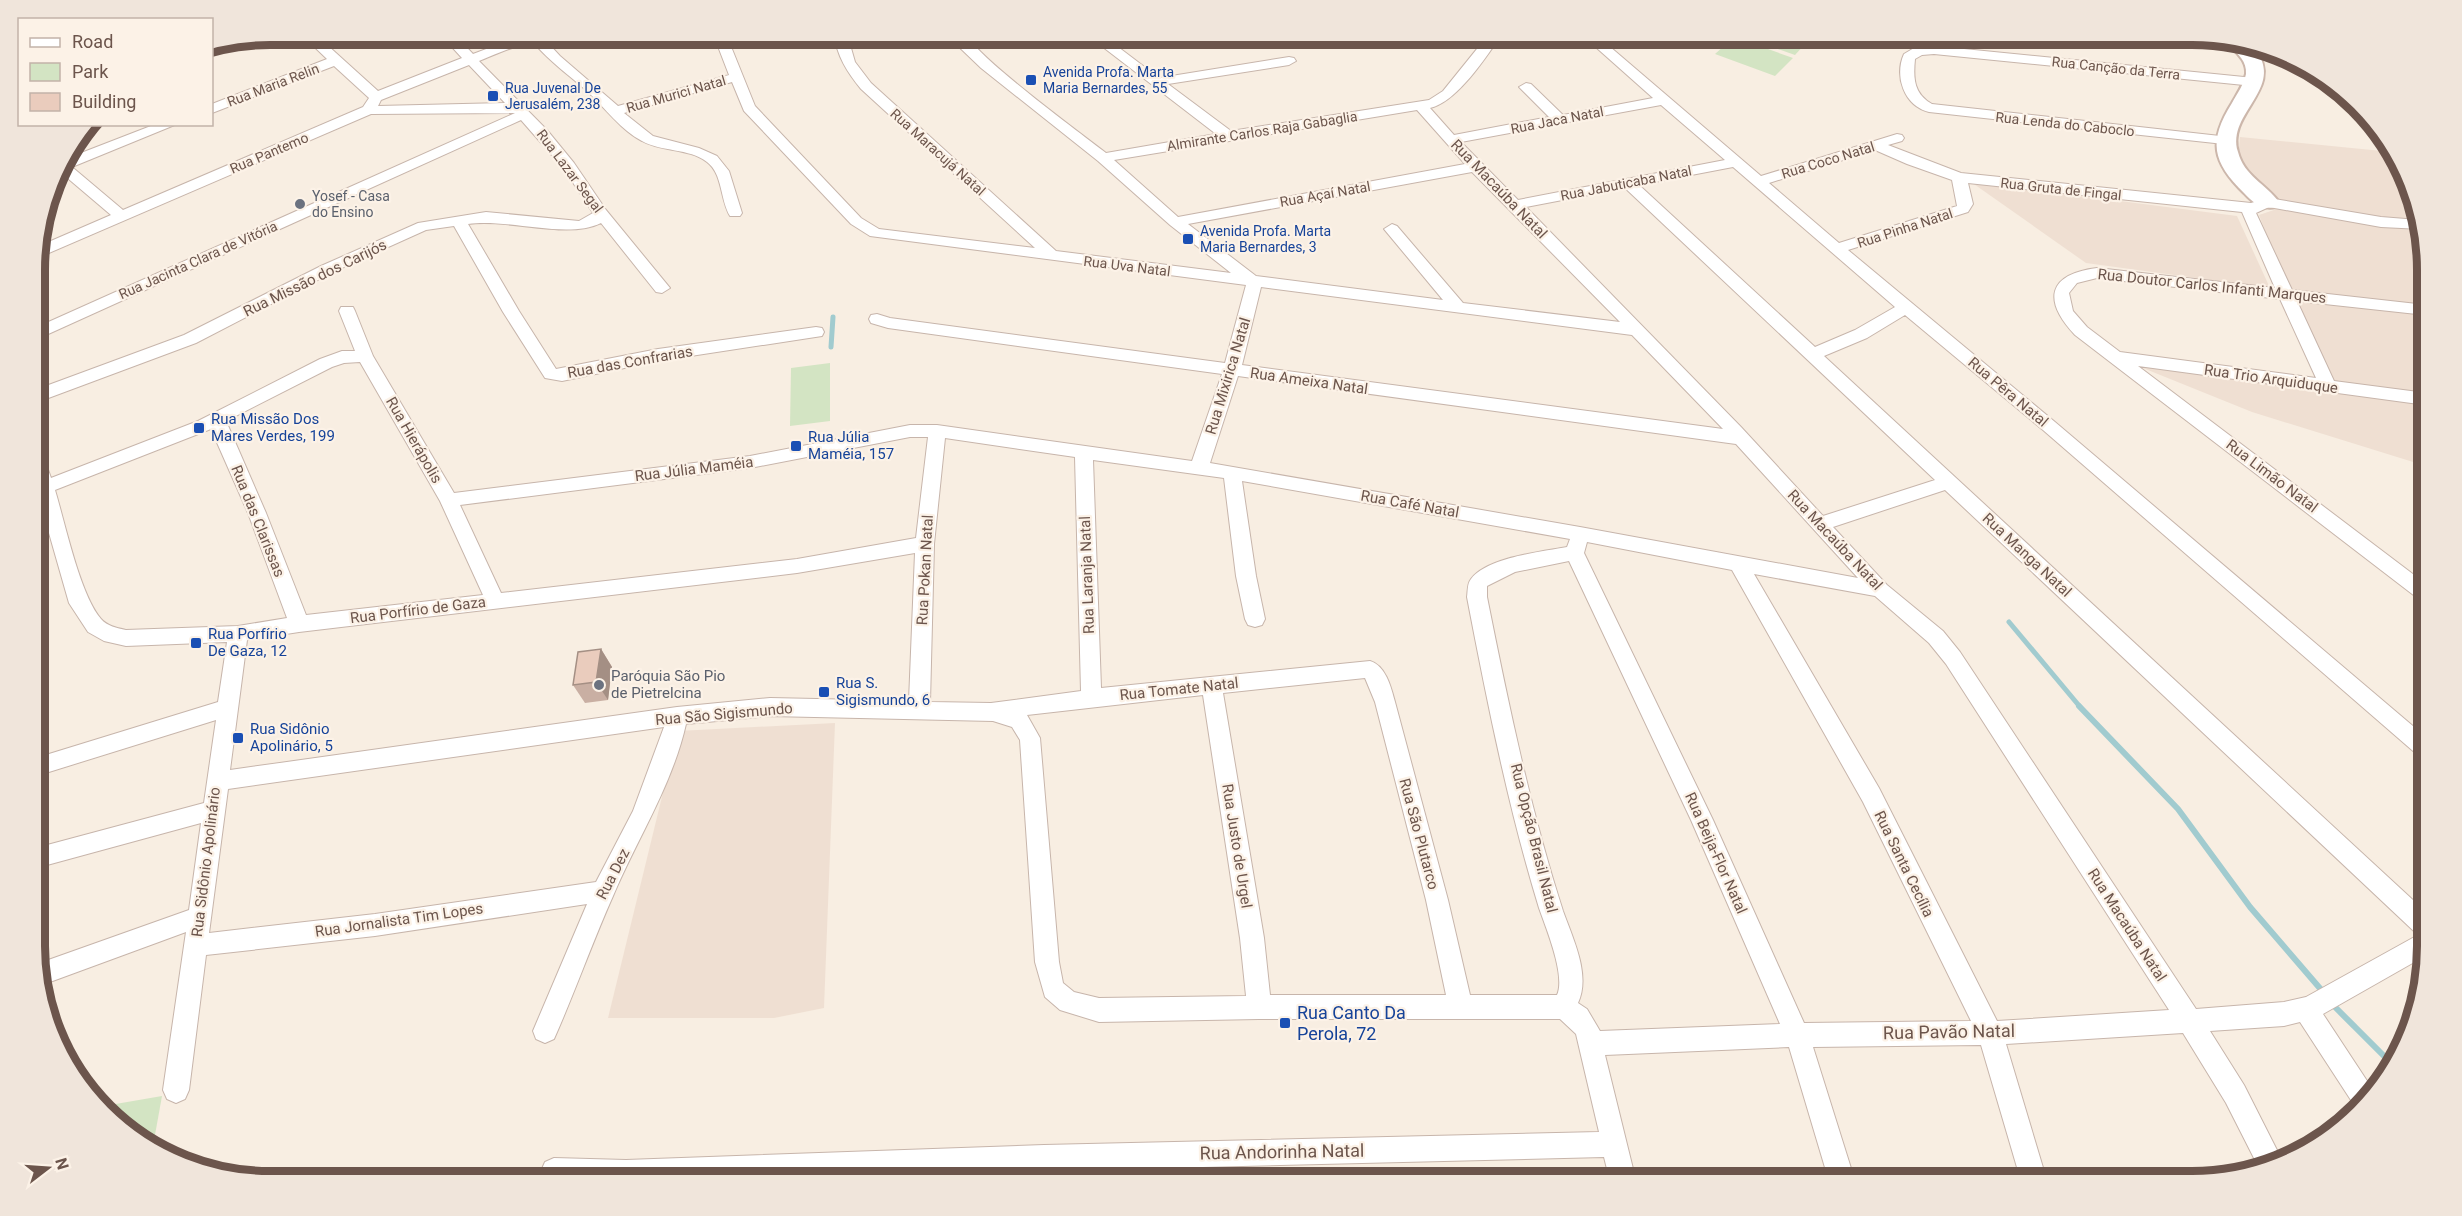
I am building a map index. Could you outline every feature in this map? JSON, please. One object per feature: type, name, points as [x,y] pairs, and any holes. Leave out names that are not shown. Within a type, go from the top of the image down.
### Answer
[{"type":"street","points":[[318,45],[372,104],[508,45]]},
{"type":"street","name":"Rua Lazar Segal","points":[[457,45],[542,133],[662,288]]},
{"type":"street","points":[[542,45],[555,59],[616,111],[631,128],[648,139],[694,151],[711,159],[722,171],[735,213]]},
{"type":"street","name":"Rua Uva Natal","points":[[723,45],[749,108],[856,221],[880,235],[1638,330]]},
{"type":"street","name":"Rua Maracujá Natal","points":[[841,45],[850,69],[866,86],[1053,257]]},
{"type":"street","points":[[965,45],[986,65],[1103,159],[1175,222],[1254,283]]},
{"type":"street","points":[[1107,45],[1228,136]]},
{"type":"street","name":"Almirante Carlos Raja Gabaglia","points":[[1103,159],[1433,103],[1448,94],[1487,45]]},
{"type":"street","name":"Rua Pêra Natal","points":[[1600,45],[2417,742]]},
{"type":"street","name":"Rua Canção da Terra","points":[[1911,94],[1908,76],[1909,57],[1915,52],[1924,50],[2254,82]]},
{"type":"street","points":[[2246,52],[2257,69],[2254,82],[2224,140],[2227,157],[2260,205],[2249,217],[2328,387]]},
{"type":"street","name":"Rua Maria Relin","points":[[213,109],[335,61]]},
{"type":"street","points":[[1156,82],[1289,61]]},
{"type":"street","name":"Rua Murici Natal","points":[[616,111],[736,77]]},
{"type":"street","points":[[1526,87],[1560,120]]},
{"type":"street","name":"Rua Lenda do Caboclo","points":[[1911,94],[1914,99],[1929,108],[1947,111],[2224,140]]},
{"type":"street","name":"Rua Jaca Natal","points":[[1450,140],[1664,100]]},
{"type":"street","name":"Rua Pantemo","points":[[46,249],[372,104],[519,110]]},
{"type":"street","name":"Rua Macaúba Natal","points":[[1421,106],[1475,167],[1638,330],[1741,438],[1881,590],[1936,637],[1953,658],[2235,1094],[2267,1158]]},
{"type":"street","name":"Rua Jacinta Clara de Vitória","points":[[45,330],[519,110]]},
{"type":"street","points":[[74,160],[165,126]]},
{"type":"street","name":"Rua Coco Natal","points":[[1760,180],[1896,138]]},
{"type":"street","name":"Rua Gruta de Fingal","points":[[1876,145],[1912,161],[1959,177],[2038,187],[2260,205],[2413,224]]},
{"type":"street","name":"Rua Jabuticaba Natal","points":[[1515,205],[1737,162]]},
{"type":"street","name":"Rua Açaí Natal","points":[[1175,222],[1475,167]]},
{"type":"street","points":[[68,171],[121,216]]},
{"type":"street","name":"Rua Pinha Natal","points":[[1838,248],[1966,207],[1959,177]]},
{"type":"street","name":"Rua Manga Natal","points":[[1627,182],[2417,919]]},
{"type":"street","name":"Rua Missão dos Carijós","points":[[45,393],[190,339],[327,269],[416,229],[458,220],[503,218],[581,226],[595,220],[602,213]]},
{"type":"street","name":"Rua das Confrarias","points":[[458,220],[551,374],[562,375],[658,355],[816,332]]},
{"type":"street","points":[[1392,229],[1458,308]]},
{"type":"street","name":"Rua Doutor Carlos Infanti Marques","points":[[2117,357],[2075,326],[2062,312],[2062,289],[2076,276],[2097,273],[2417,309]]},
{"type":"street","name":"Rua Mixirica Natal","points":[[1199,468],[1232,370],[1254,283]]},
{"type":"street","points":[[1813,354],[1849,340],[1890,318],[1905,307]]},
{"type":"street","name":"Rua Hierápolis","points":[[347,311],[365,356],[449,500],[496,601]]},
{"type":"street","name":"Rua Ameixa Natal","points":[[878,319],[888,323],[1010,340],[1741,438]]},
{"type":"street","points":[[45,488],[216,419],[326,363],[342,357],[365,356]]},
{"type":"street","name":"Rua Trio Arquiduque","points":[[2117,357],[2417,398]]},
{"type":"street","name":"Rua Limão Natal","points":[[2117,357],[2417,587]]},
{"type":"street","name":"Rua das Clarissas","points":[[216,419],[299,624]]},
{"type":"street","name":"Rua Júlia Maméia","points":[[449,500],[750,462],[899,433],[937,431]]},
{"type":"street","name":"Rua Café Natal","points":[[937,431],[1232,473],[1578,543],[1738,563],[1881,590]]},
{"type":"street","name":"Rua Pokan Natal","points":[[919,709],[925,544],[937,431]]},
{"type":"street","name":"Rua Laranja Natal","points":[[1084,453],[1091,698]]},
{"type":"street","points":[[1232,473],[1246,576],[1255,619]]},
{"type":"street","points":[[1820,524],[1948,482]]},
{"type":"street","name":"Rua Porfírio de Gaza","points":[[45,488],[79,603],[95,626],[111,635],[126,638],[238,634],[299,624],[796,566],[925,544]]},
{"type":"street","points":[[45,520],[54,516]]},
{"type":"street","name":"Rua Opção Brasil Natal","points":[[1564,1008],[1572,990],[1568,961],[1542,880],[1487,655],[1477,597],[1478,583],[1487,575],[1578,543]]},
{"type":"street","name":"Rua Beija-Flor Natal","points":[[1578,543],[1797,1035],[1839,1171]]},
{"type":"street","name":"Rua Santa Cecília","points":[[1738,563],[1871,795],[1990,1033],[2031,1171]]},
{"type":"street","points":[[443,607],[469,591],[480,570]]},
{"type":"street","name":"Rua Sidônio Apolinário","points":[[176,1090],[238,634]]},
{"type":"street","name":"Rua Tomate Natal","points":[[993,712],[1091,698],[1365,668]]},
{"type":"street","name":"Rua São Plutarco","points":[[1365,668],[1374,673],[1379,682],[1437,900],[1461,1006]]},
{"type":"street","name":"Rua Justo de Urgel","points":[[1212,686],[1252,938],[1259,1006]]},
{"type":"street","name":"Rua São Sigismundo","points":[[217,782],[677,716],[770,707],[993,712],[1018,721],[1030,738],[1047,962],[1053,989],[1068,1002],[1099,1010],[1259,1006],[1564,1008]]},
{"type":"street","points":[[45,764],[228,708]]},
{"type":"street","name":"Rua Dez","points":[[545,1031],[571,973],[603,891],[643,814],[673,734],[677,716]]},
{"type":"street","points":[[45,856],[213,810]]},
{"type":"street","name":"Rua Jornalista Tim Lopes","points":[[196,945],[375,925],[603,891]]},
{"type":"street","points":[[47,972],[199,917]]},
{"type":"street","name":"Rua Pavão Natal","points":[[1592,1043],[1797,1035],[1990,1033],[2283,1014],[2315,1005],[2417,948]]},
{"type":"street","points":[[2315,1005],[2362,1093]]},
{"type":"street","points":[[1564,1008],[1578,1017],[1587,1029],[1592,1043],[1621,1171]]},
{"type":"street","name":"Rua Andorinha Natal","points":[[682,1171],[1044,1158],[1614,1144]]},
{"type":"shaded area","points":[[2240,137],[2383,151],[2387,158],[2405,198],[2413,226],[2417,255],[2417,463],[2252,412],[2128,362],[2334,383],[2289,292],[2259,215],[2277,209],[2238,160]]},
{"type":"shaded area","points":[[1971,182],[2237,216],[2270,288],[2086,263]]},
{"type":"shaded area","points":[[835,723],[824,1008],[774,1018],[608,1018],[678,731]]},
{"type":"green space","points":[[1725,45],[1756,45],[1793,58],[1775,76],[1715,54]]},
{"type":"green space","points":[[1766,45],[1804,45],[1795,55]]},
{"type":"green space","points":[[830,363],[830,421],[790,426],[791,368]]},
{"type":"green space","points":[[162,1096],[154,1139],[133,1124],[111,1105]]},
{"type":"building","points":[[601,649],[596,682],[573,685],[578,652]]},
{"type":"waterway","points":[[831,347],[833,317]]},
{"type":"waterway","points":[[2009,622],[2081,708]]},
{"type":"waterway","points":[[2079,706],[2178,809],[2250,907],[2324,993]]},
{"type":"waterway","points":[[2331,1003],[2387,1059]]},
{"type":"place","name":"Avenida Profa. Marta Maria Bernardes, 55","points":[[1031,80]]},
{"type":"place","name":"Rua Juvenal De Jerusalém, 238","points":[[493,96]]},
{"type":"place","name":"Yosef - Casa do Ensino","points":[[300,204]]},
{"type":"place","name":"Avenida Profa. Marta Maria Bernardes, 3","points":[[1188,239]]},
{"type":"place","name":"Rua Missão Dos Mares Verdes, 199","points":[[199,428]]},
{"type":"place","name":"Rua Júlia Maméia, 157","points":[[796,446]]},
{"type":"place","name":"Rua Porfírio De Gaza, 12","points":[[196,643]]},
{"type":"place","name":"Paróquia São Pio de Pietrelcina","points":[[599,685]]},
{"type":"place","name":"Rua S. Sigismundo, 6","points":[[824,692]]},
{"type":"place","name":"Rua Sidônio Apolinário, 5","points":[[238,738]]},
{"type":"place","name":"Rua Canto Da Perola, 72","points":[[1285,1023]]}]
